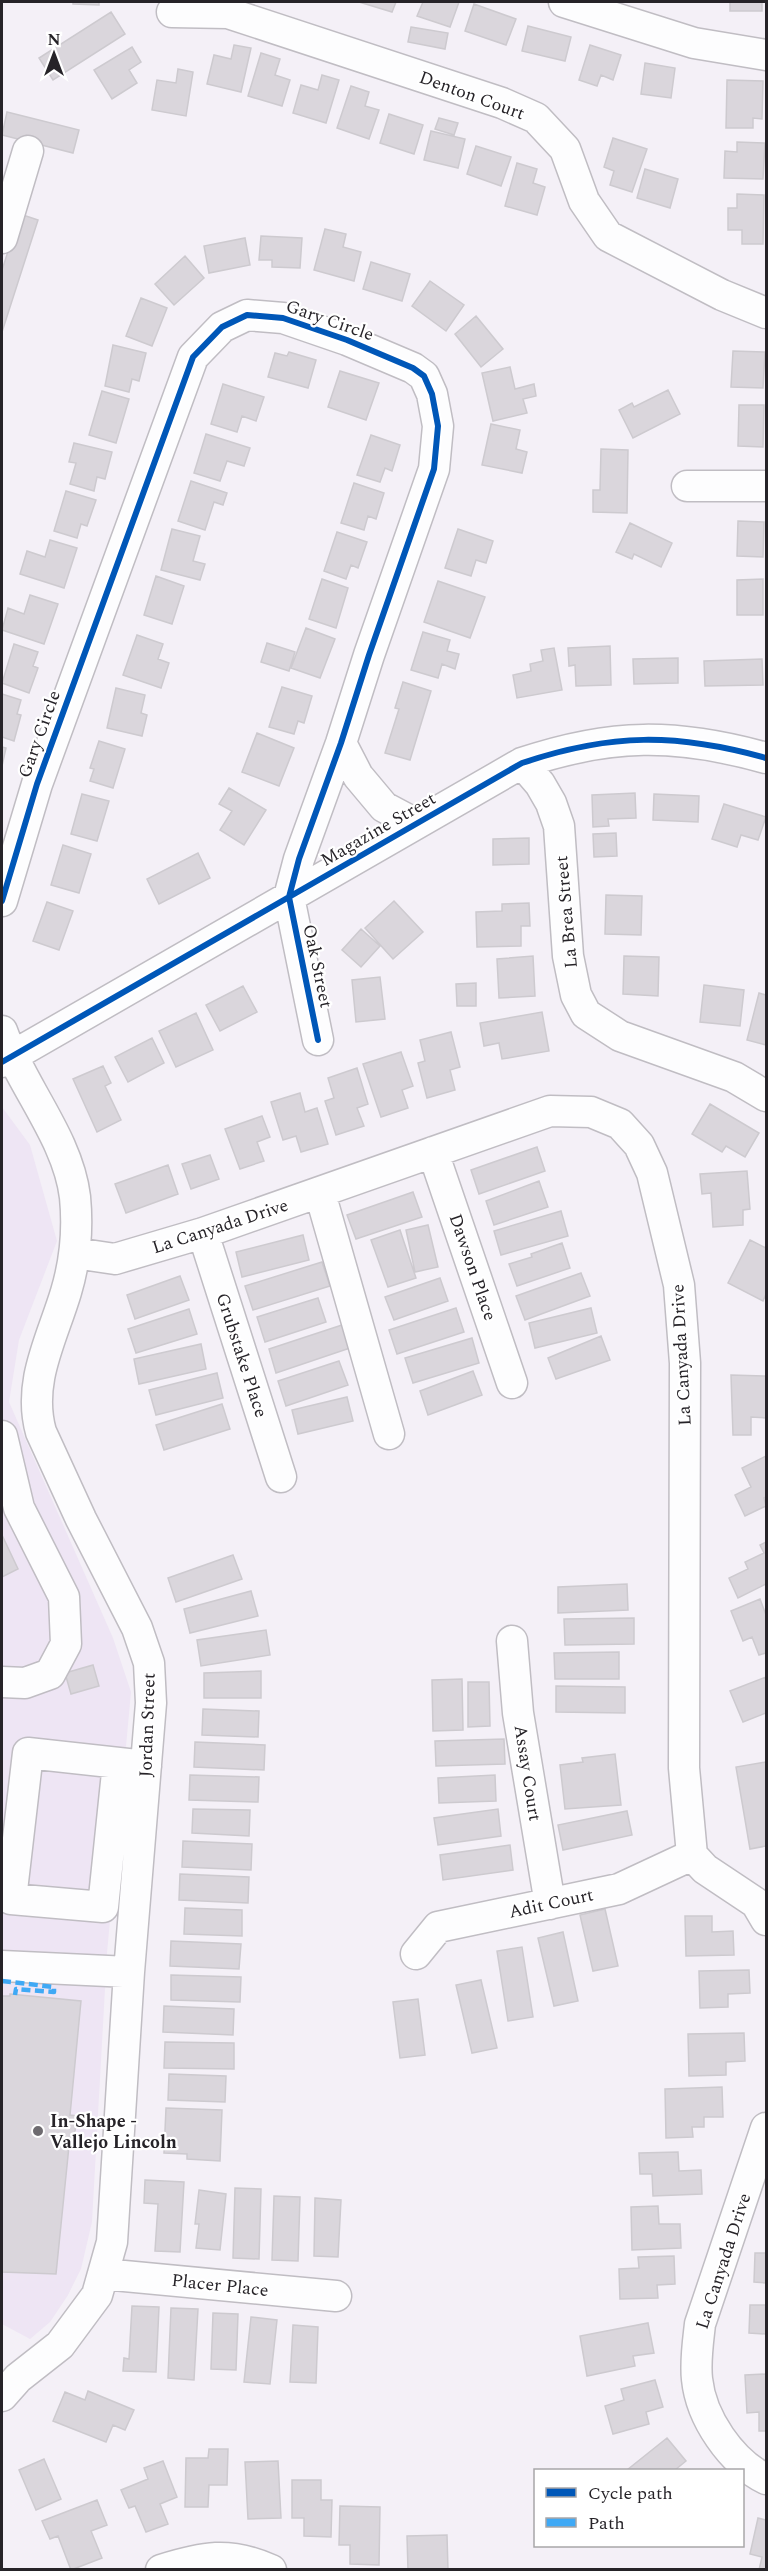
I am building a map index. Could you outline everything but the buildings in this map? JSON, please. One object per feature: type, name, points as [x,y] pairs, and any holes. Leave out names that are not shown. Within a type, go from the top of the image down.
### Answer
[{"type":"street","points":[[564,2],[694,43],[766,55]]},
{"type":"street","name":"Denton Court","points":[[172,12],[228,13],[502,103],[536,118],[565,149],[584,201],[608,236],[722,295],[766,313]]},
{"type":"street","points":[[2,238],[28,152]]},
{"type":"street","name":"Gary Circle","points":[[2,901],[37,784],[193,357],[222,327],[247,315],[284,318],[347,340],[413,368],[424,376],[432,394],[438,426],[434,469],[299,859],[289,897]]},
{"type":"street","points":[[687,486],[766,486]]},
{"type":"street","name":"Magazine Street","points":[[5,1050],[289,897],[522,764],[581,746],[626,740],[702,743],[766,758]]},
{"type":"street","points":[[341,742],[358,776],[384,807],[416,824]]},
{"type":"street","name":"La Brea Street","points":[[522,764],[540,784],[551,803],[559,826],[568,956],[576,995],[586,1014],[620,1036],[734,1077],[766,1095]]},
{"type":"street","name":"Oak Street","points":[[289,897],[318,1040]]},
{"type":"street","name":"Jordan Street","points":[[2,2396],[18,2378],[60,2345],[97,2295],[112,2242],[129,1972],[132,1764],[151,1703],[149,1663],[137,1628],[81,1519],[41,1432],[37,1417],[38,1380],[44,1353],[67,1290],[75,1253],[75,1197],[69,1168],[5,1050]]},
{"type":"street","name":"La Canyada Drive","points":[[75,1253],[115,1259],[203,1233],[550,1111],[591,1112],[620,1124],[639,1145],[652,1173],[679,1285],[685,1363],[684,1768],[692,1855]]},
{"type":"street","name":"Dawson Place","points":[[433,1152],[512,1383]]},
{"type":"street","points":[[320,1193],[389,1434]]},
{"type":"street","name":"Grubstake Place","points":[[203,1233],[281,1477]]},
{"type":"street","points":[[2,1436],[20,1508],[64,1597],[66,1644],[50,1674],[25,1683],[2,1682]]},
{"type":"street","name":"Assay Court","points":[[512,1641],[518,1713],[550,1904]]},
{"type":"street","points":[[28,1753],[132,1764],[103,1907],[11,1899],[28,1753]]},
{"type":"street","points":[[692,1855],[705,1869],[756,1903],[766,1920]]},
{"type":"street","name":"Adit Court","points":[[416,1954],[438,1927],[618,1888],[644,1879],[692,1855]]},
{"type":"street","points":[[2,1966],[129,1972]]},
{"type":"street","name":"La Canyada Drive","points":[[766,2128],[700,2324],[697,2351],[697,2381],[705,2409],[715,2428],[728,2447],[745,2465],[766,2479]]},
{"type":"street","name":"Placer Place","points":[[103,2274],[336,2296]]},
{"type":"street","points":[[161,2570],[196,2559],[226,2556],[271,2570]]},
{"type":"shaded area","points":[[2,1107],[30,1145],[57,1241],[19,1340],[9,1402],[113,1638],[131,1692],[107,1953],[92,2222],[81,2269],[68,2295],[50,2322],[30,2339],[2,2324]]},
{"type":"marked path","points":[[2,1981],[54,1987],[54,1992],[16,1989],[15,1995]]},
{"type":"cycle path","points":[[2,901],[37,784],[193,357],[222,327],[247,315],[283,318],[347,340],[413,368],[424,376],[432,394],[438,426],[434,469],[299,859],[289,897],[318,1040]]},
{"type":"cycle path","points":[[2,1062],[522,763],[585,746],[644,740],[702,744],[766,758]]},
{"type":"place","name":"In-Shape - Vallejo Lincoln","points":[[38,2131]]}]
